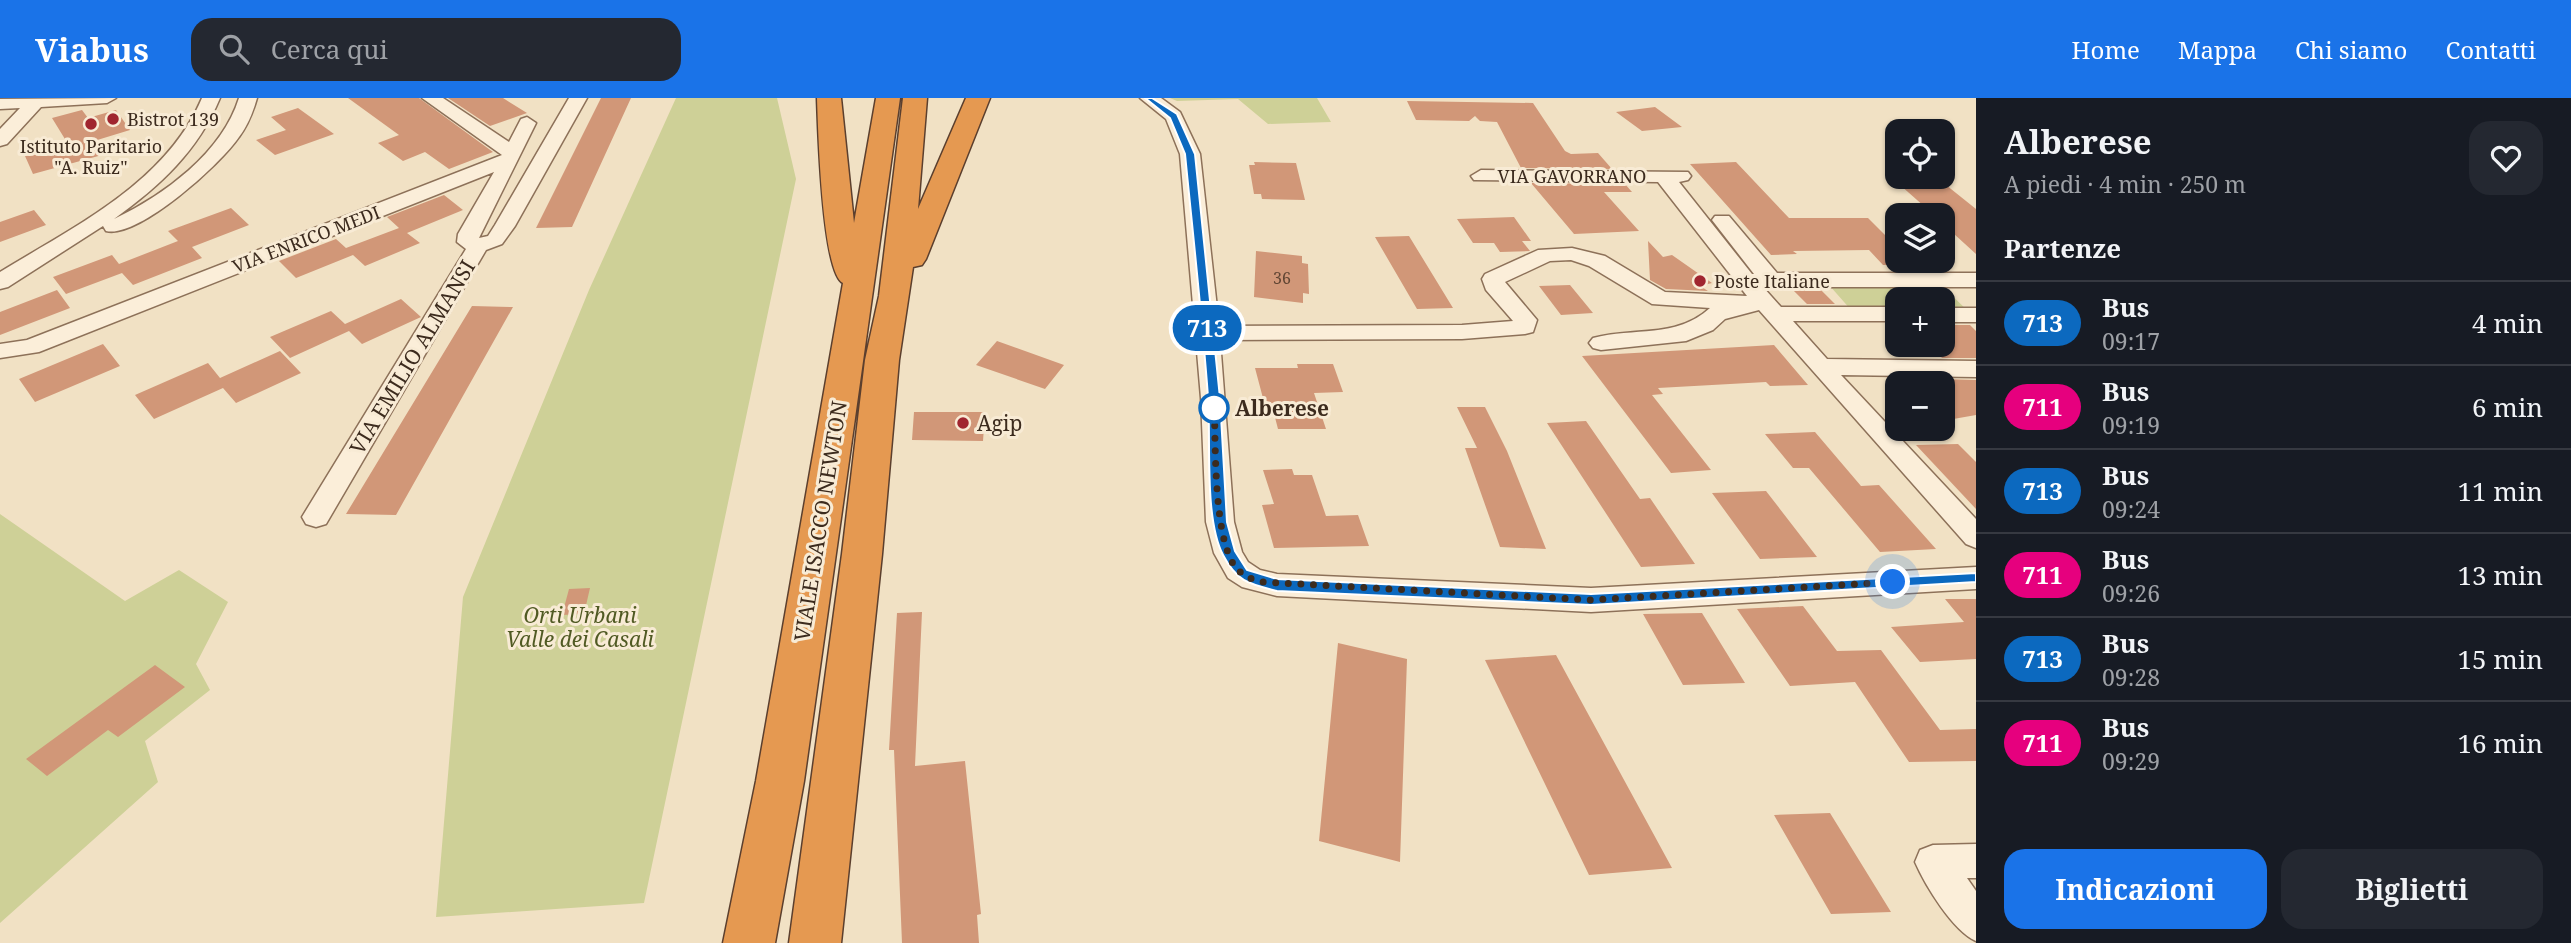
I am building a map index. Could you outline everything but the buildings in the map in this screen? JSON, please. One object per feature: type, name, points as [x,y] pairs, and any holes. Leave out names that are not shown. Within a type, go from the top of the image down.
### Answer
[{"type":"highway","points":[[829,98],[837,210],[854,299]]},
{"type":"highway","name":"VIALE ISACCO NEWTON","points":[[749,943],[780,781],[854,299],[888,98]]},
{"type":"highway","name":"VIALE ISACCO NEWTON","points":[[816,943],[882,360],[895,296],[915,98]]},
{"type":"highway","points":[[895,296],[978,98]]},
{"type":"highway","points":[[735,943],[757,893]]},
{"type":"street","points":[[0,104],[107,98]]},
{"type":"street","points":[[0,282],[133,193],[181,151],[198,127],[211,98]]},
{"type":"street","points":[[57,246],[117,226],[168,194],[193,174],[231,135],[243,117],[248,98]]},
{"type":"street","points":[[431,98],[512,156]]},
{"type":"street","name":"VIA EMILIO ALMANSI","points":[[316,517],[478,246],[495,240],[505,226],[578,98]]},
{"type":"street","points":[[1149,98],[1174,116],[1190,154],[1214,398],[1220,522],[1234,564],[1252,579],[1277,585],[1591,600],[1976,578]]},
{"type":"street","points":[[0,140],[38,100]]},
{"type":"street","points":[[478,246],[468,242],[469,234],[527,123]]},
{"type":"street","name":"VIA ENRICO MEDI","points":[[0,351],[32,347],[512,156]]},
{"type":"street","name":"VIA GAVORRANO","points":[[1481,176],[1686,177],[1770,302]]},
{"type":"street","points":[[1664,176],[1745,280],[1770,302],[1820,367],[1966,515],[1976,537]]},
{"type":"street","points":[[1207,334],[1462,332],[1525,327],[1525,320],[1494,285],[1493,279],[1546,255],[1559,254],[1597,261],[1660,299],[1770,302],[1885,313]]},
{"type":"street","points":[[1601,343],[1686,334],[1705,326],[1718,313],[1770,302],[1976,280]]},
{"type":"street","points":[[1955,315],[1976,315]]},
{"type":"street","points":[[1820,367],[1976,369]]},
{"type":"street","points":[[1976,861],[1933,862],[1976,922]]},
{"type":"green space","name":"Orti Urbani Valle dei Casali","points":[[676,98],[777,98],[796,179],[644,903],[436,917],[463,597],[589,290]]},
{"type":"green space","points":[[1170,98],[1317,98],[1331,122],[1268,124],[1238,99],[1177,101]]},
{"type":"green space","points":[[1829,285],[1943,287],[1885,287],[1885,311],[1852,311]]},
{"type":"green space","points":[[1955,298],[1968,311],[1955,311]]},
{"type":"green space","points":[[0,514],[125,601],[179,570],[228,602],[196,664],[210,690],[145,741],[158,782],[0,923]]},
{"type":"bus line","name":"713","points":[[1149,98],[1174,116],[1190,154],[1214,398],[1220,522],[1234,564],[1252,579],[1277,585],[1591,600],[1976,578]]},
{"type":"place","name":"Bistrot 139","points":[[113,119]]},
{"type":"place","name":"Istituto Paritario \"A. Ruiz\"","points":[[91,124]]},
{"type":"place","name":"Poste Italiane","points":[[1700,281]]},
{"type":"place","name":"Alberese","points":[[1214,408]]},
{"type":"place","name":"Agip","points":[[963,423]]},
{"type":"route","points":[[1214,408],[1214,398],[1220,522],[1228,552],[1238,570],[1263,582],[1277,585],[1591,600],[1893,582]]}]
